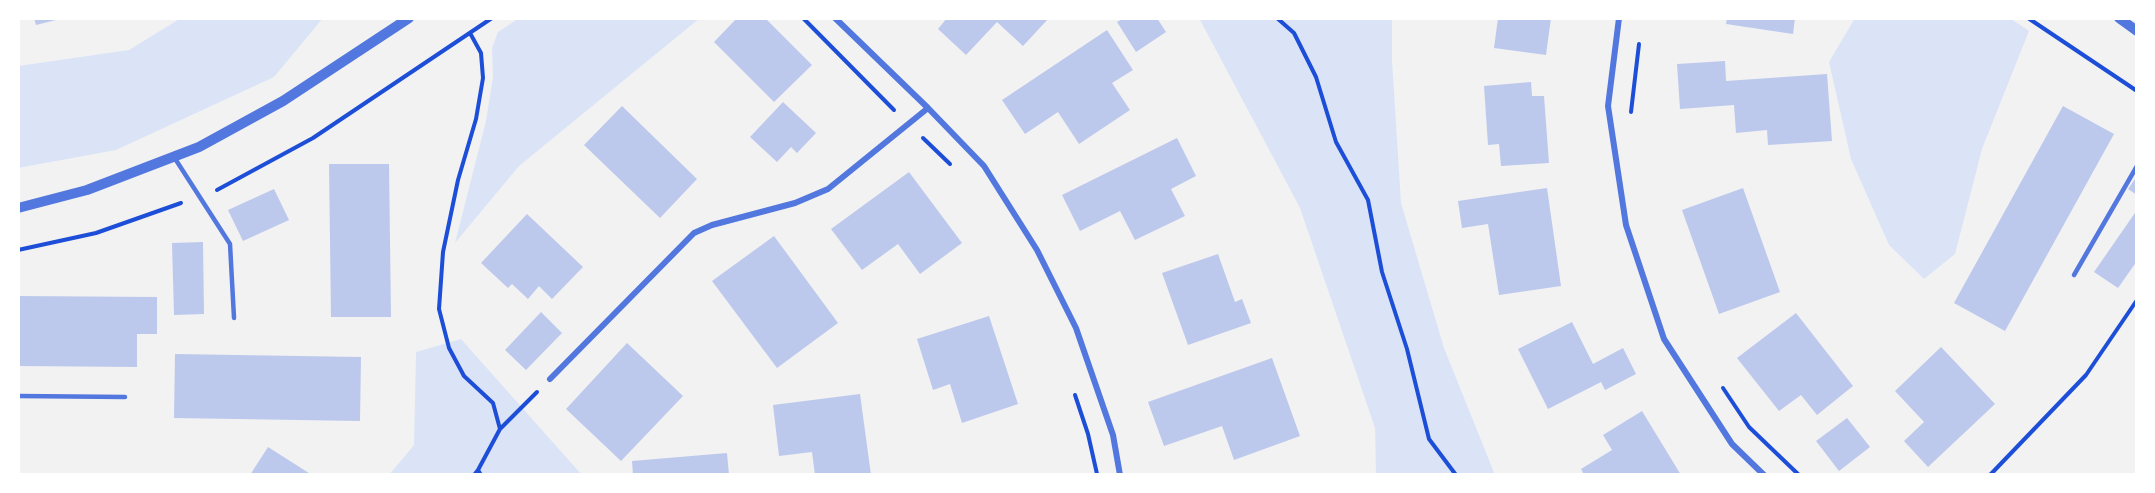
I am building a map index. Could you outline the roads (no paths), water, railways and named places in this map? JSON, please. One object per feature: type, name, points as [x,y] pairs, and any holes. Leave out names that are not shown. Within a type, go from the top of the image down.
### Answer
[{"type":"street","points":[[18,208],[87,190],[200,147],[282,102],[410,18]]},
{"type":"street","points":[[835,18],[984,166],[1037,250],[1076,328],[1113,435],[1120,475]]},
{"type":"street","points":[[1618,18],[1608,106],[1626,225],[1664,339],[1732,444],[1764,475]]},
{"type":"street","points":[[2119,18],[2137,31]]},
{"type":"street","points":[[550,379],[694,232],[795,203],[828,189],[928,108]]},
{"type":"lane","points":[[174,157],[230,244],[234,318]]},
{"type":"lane","points":[[2074,275],[2137,166]]},
{"type":"lane","points":[[18,396],[125,397]]}]
